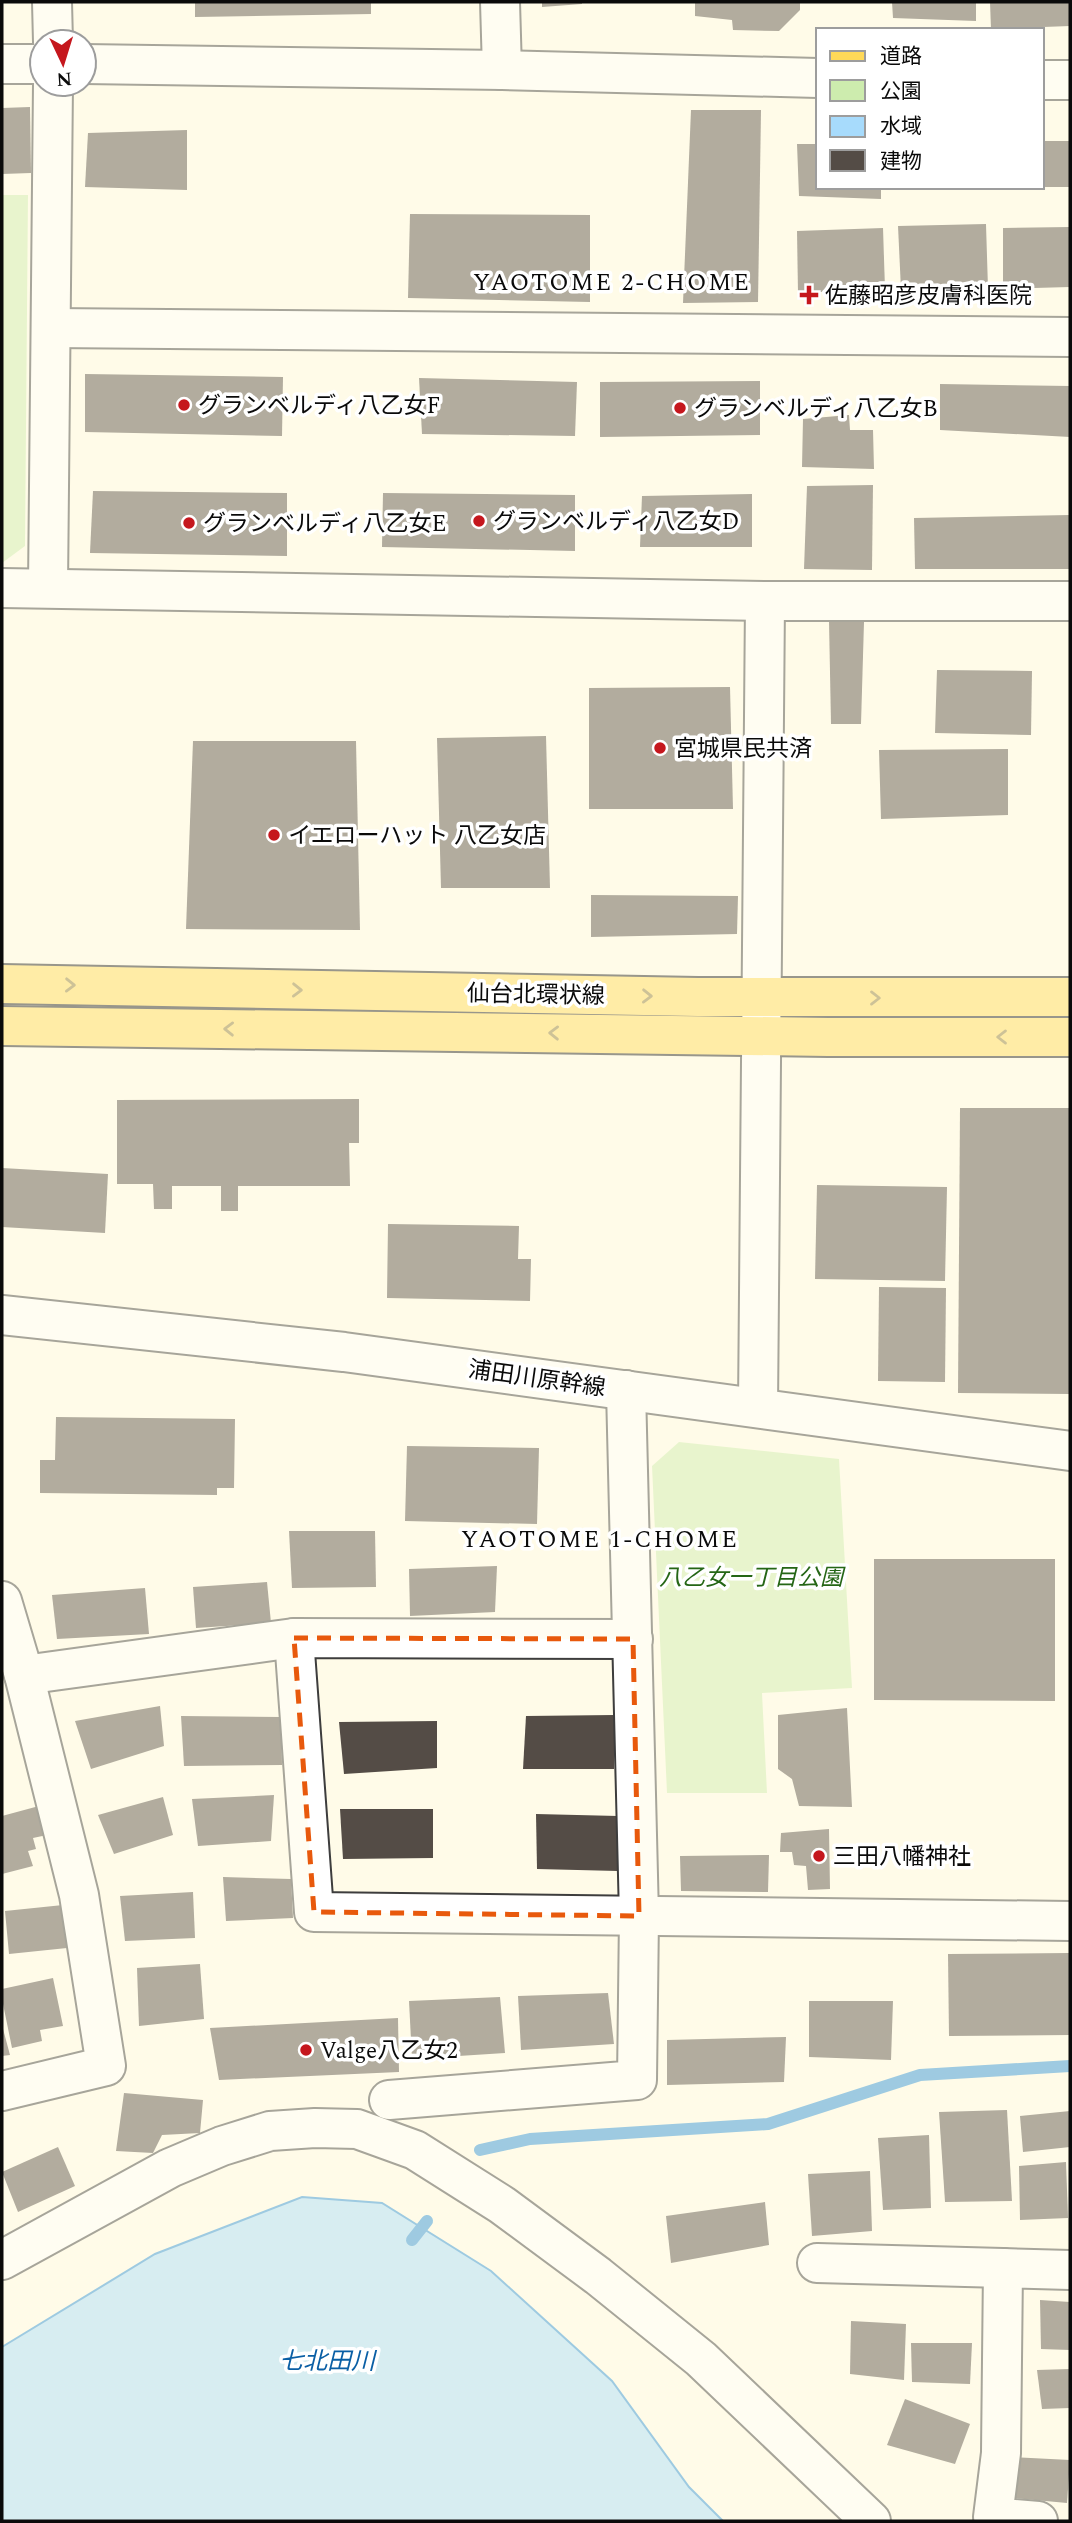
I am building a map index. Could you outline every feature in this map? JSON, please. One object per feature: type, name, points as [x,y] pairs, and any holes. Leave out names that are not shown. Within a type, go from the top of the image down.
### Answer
[{"type":"main road","name":"仙台北環状線","points":[[2,984],[684,997],[1070,997]]},
{"type":"main road","name":"仙台北環状線","points":[[2,1027],[1070,1037]]},
{"type":"street","points":[[52,2],[53,28]]},
{"type":"street","points":[[500,2],[502,70]]},
{"type":"street","points":[[2,64],[28,64]]},
{"type":"street","points":[[98,64],[816,78]]},
{"type":"street","points":[[1044,80],[1070,80]]},
{"type":"street","points":[[48,587],[53,98]]},
{"type":"street","points":[[51,328],[1070,337]]},
{"type":"street","points":[[2,588],[765,601],[1070,601]]},
{"type":"street","points":[[758,1408],[765,601]]},
{"type":"street","name":"浦田川原幹線","points":[[2,1315],[344,1352],[1070,1451]]},
{"type":"street","points":[[389,2100],[637,2080],[639,1916],[626,1390]]},
{"type":"street","points":[[2,1601],[24,1675],[79,1895],[106,2066],[2,2091]]},
{"type":"street","points":[[24,1675],[294,1638],[633,1639]]},
{"type":"street","points":[[294,1638],[314,1912],[1070,1920]]},
{"type":"street","points":[[2,2260],[170,2168],[222,2146],[270,2131],[357,2129],[415,2150],[502,2205],[598,2276],[701,2359],[871,2521]]},
{"type":"street","points":[[817,2263],[1070,2270]]},
{"type":"street","points":[[1003,2268],[1001,2453],[992,2519],[1038,2521]]},
{"type":"highlighted area","points":[[294,1638],[633,1639],[639,1916],[314,1912]]},
{"type":"green space","points":[[2,195],[28,195],[25,546],[2,563]]},
{"type":"green space","name":"八乙女一丁目公園","points":[[679,1442],[839,1459],[852,1688],[762,1693],[767,1793],[667,1793],[652,1466]]},
{"type":"water","name":"七北田川","points":[[302,2197],[382,2203],[491,2271],[612,2381],[689,2487],[723,2521],[2,2521],[2,2347],[155,2254]]},
{"type":"building","points":[[195,2],[371,2],[371,14],[195,17]]},
{"type":"building","points":[[542,2],[582,2],[582,4],[542,7]]},
{"type":"building","points":[[695,2],[800,2],[800,10],[779,31],[733,30],[732,20],[695,16]]},
{"type":"building","points":[[892,2],[976,2],[976,21],[893,18]]},
{"type":"building","points":[[990,2],[1070,2],[1070,26],[991,28]]},
{"type":"building","points":[[30,107],[31,173],[2,174],[2,108]]},
{"type":"building","points":[[691,110],[761,110],[758,302],[683,303]]},
{"type":"building","points":[[187,130],[187,190],[85,187],[88,133]]},
{"type":"building","points":[[1044,141],[1070,141],[1070,187],[1044,187]]},
{"type":"building","points":[[797,144],[816,144],[816,189],[881,189],[881,199],[799,196]]},
{"type":"building","points":[[410,214],[590,215],[590,302],[408,298]]},
{"type":"building","points":[[986,224],[988,289],[901,290],[898,226]]},
{"type":"building","points":[[1070,227],[1070,287],[1003,289],[1003,228]]},
{"type":"building","points":[[883,228],[885,289],[798,293],[797,231]]},
{"type":"building","name":"グランベルディ八乙女F","points":[[85,374],[283,377],[282,436],[85,432]]},
{"type":"building","points":[[419,378],[577,382],[575,436],[422,434]]},
{"type":"building","name":"グランベルディ八乙女B","points":[[760,381],[760,435],[600,437],[600,382]]},
{"type":"building","points":[[940,384],[1070,386],[1070,437],[940,430]]},
{"type":"building","points":[[849,415],[850,430],[873,430],[874,469],[802,467],[803,419]]},
{"type":"building","points":[[873,485],[872,570],[804,569],[807,486]]},
{"type":"building","name":"グランベルディ八乙女E","points":[[93,491],[287,493],[287,556],[90,553]]},
{"type":"building","name":"グランベルディ八乙女D","points":[[383,493],[575,495],[575,551],[382,547]]},
{"type":"building","points":[[752,494],[752,547],[640,547],[642,496]]},
{"type":"building","points":[[1070,515],[1070,569],[915,569],[914,518]]},
{"type":"building","points":[[829,621],[864,622],[861,724],[831,724]]},
{"type":"building","points":[[937,670],[1032,671],[1031,735],[935,733]]},
{"type":"building","name":"宮城県民共済","points":[[730,687],[733,809],[589,809],[589,688]]},
{"type":"building","points":[[546,736],[550,888],[441,888],[437,738]]},
{"type":"building","name":"イエローハット 八乙女店","points":[[193,741],[356,741],[360,930],[186,929]]},
{"type":"building","points":[[1008,749],[1008,815],[881,819],[879,750]]},
{"type":"building","points":[[591,895],[738,896],[737,934],[591,937]]},
{"type":"building","points":[[359,1099],[359,1143],[349,1143],[350,1186],[238,1186],[238,1211],[221,1211],[221,1186],[172,1186],[172,1209],[154,1209],[153,1184],[117,1184],[117,1100]]},
{"type":"building","points":[[960,1108],[1070,1108],[1070,1394],[958,1393]]},
{"type":"building","points":[[2,1168],[108,1174],[105,1233],[2,1227]]},
{"type":"building","points":[[817,1185],[947,1187],[945,1281],[815,1279]]},
{"type":"building","points":[[388,1224],[519,1226],[518,1259],[531,1259],[530,1301],[387,1298]]},
{"type":"building","points":[[879,1287],[946,1288],[945,1382],[878,1381]]},
{"type":"building","points":[[56,1417],[235,1419],[234,1488],[217,1488],[217,1495],[40,1493],[40,1460],[55,1460]]},
{"type":"building","points":[[407,1446],[539,1448],[537,1524],[405,1521]]},
{"type":"building","points":[[289,1531],[375,1531],[376,1587],[292,1588]]},
{"type":"building","points":[[874,1559],[1055,1559],[1055,1701],[874,1700]]},
{"type":"building","points":[[497,1566],[495,1612],[410,1616],[409,1569]]},
{"type":"building","points":[[267,1582],[271,1623],[196,1628],[193,1587]]},
{"type":"building","points":[[145,1588],[149,1634],[57,1639],[52,1595]]},
{"type":"building","points":[[160,1706],[164,1746],[91,1769],[75,1721]]},
{"type":"building","points":[[847,1708],[852,1807],[799,1806],[792,1779],[778,1769],[778,1715]]},
{"type":"building","points":[[614,1715],[614,1769],[523,1769],[526,1716]]},
{"type":"building","points":[[181,1716],[281,1717],[282,1765],[184,1766]]},
{"type":"building","points":[[437,1721],[437,1768],[344,1774],[339,1722]]},
{"type":"building","points":[[274,1795],[271,1841],[198,1846],[192,1799]]},
{"type":"building","points":[[163,1797],[173,1835],[114,1854],[98,1815]]},
{"type":"building","points":[[39,1806],[47,1835],[33,1838],[36,1849],[28,1851],[33,1866],[2,1874],[2,1816]]},
{"type":"building","points":[[340,1809],[433,1809],[433,1858],[343,1859]]},
{"type":"building","points":[[536,1814],[618,1816],[618,1871],[537,1869]]},
{"type":"building","points":[[829,1829],[830,1889],[808,1890],[806,1866],[794,1865],[792,1852],[780,1852],[781,1833]]},
{"type":"building","points":[[769,1855],[768,1892],[681,1891],[680,1856]]},
{"type":"building","points":[[223,1877],[291,1879],[293,1918],[226,1921]]},
{"type":"building","points":[[193,1892],[195,1938],[125,1941],[120,1896]]},
{"type":"building","points":[[63,1905],[67,1948],[9,1954],[5,1911]]},
{"type":"building","points":[[1070,1953],[1070,2035],[949,2036],[948,1954]]},
{"type":"building","points":[[200,1964],[204,2019],[139,2026],[137,1968]]},
{"type":"building","points":[[53,1978],[63,2026],[40,2030],[42,2041],[12,2048],[2,1989]]},
{"type":"building","points":[[608,1993],[614,2044],[521,2050],[518,1996]]},
{"type":"building","points":[[500,1997],[505,2053],[412,2059],[409,2001]]},
{"type":"building","points":[[809,2001],[893,2001],[891,2060],[809,2057]]},
{"type":"building","name":"Valge八乙女2","points":[[398,2018],[399,2072],[219,2080],[210,2028]]},
{"type":"building","points":[[2,2025],[10,2055],[2,2056]]},
{"type":"building","points":[[786,2037],[784,2082],[667,2085],[667,2040]]},
{"type":"building","points":[[124,2093],[203,2100],[200,2133],[162,2135],[153,2153],[116,2151]]},
{"type":"building","points":[[1007,2110],[1012,2201],[945,2202],[939,2112]]},
{"type":"building","points":[[1070,2111],[1070,2147],[1023,2152],[1020,2116]]},
{"type":"building","points":[[929,2135],[931,2208],[883,2210],[878,2138]]},
{"type":"building","points":[[58,2147],[75,2186],[18,2212],[2,2172]]},
{"type":"building","points":[[1066,2162],[1068,2218],[1020,2220],[1019,2166]]},
{"type":"building","points":[[870,2171],[872,2231],[812,2236],[808,2174]]},
{"type":"building","points":[[765,2202],[769,2245],[671,2263],[666,2216]]},
{"type":"building","points":[[1040,2300],[1070,2302],[1070,2350],[1041,2349]]},
{"type":"building","points":[[851,2321],[906,2324],[904,2380],[850,2374]]},
{"type":"building","points":[[911,2343],[972,2343],[970,2384],[912,2382]]},
{"type":"building","points":[[1070,2369],[1070,2408],[1042,2409],[1037,2370]]},
{"type":"building","points":[[905,2399],[970,2424],[955,2464],[887,2445]]},
{"type":"building","points":[[1013,2457],[1070,2460],[1067,2503],[1012,2498]]},
{"type":"waterway","points":[[480,2150],[530,2139],[768,2124],[920,2075],[1070,2066]]},
{"type":"waterway","points":[[412,2240],[427,2221]]},
{"type":"place","name":"佐藤昭彦皮膚科医院","points":[[809,295]]},
{"type":"place","name":"グランベルディ八乙女F","points":[[184,405]]},
{"type":"place","name":"グランベルディ八乙女B","points":[[680,408]]},
{"type":"place","name":"グランベルディ八乙女D","points":[[479,521]]},
{"type":"place","name":"グランベルディ八乙女E","points":[[189,523]]},
{"type":"place","name":"宮城県民共済","points":[[660,748]]},
{"type":"place","name":"イエローハット 八乙女店","points":[[274,835]]},
{"type":"place","name":"三田八幡神社","points":[[819,1856]]},
{"type":"place","name":"Valge八乙女2","points":[[306,2050]]},
{"type":"district","name":"YAOTOME 2-CHOME","points":[[612,282]]},
{"type":"district","name":"YAOTOME 1-CHOME","points":[[600,1539]]}]
